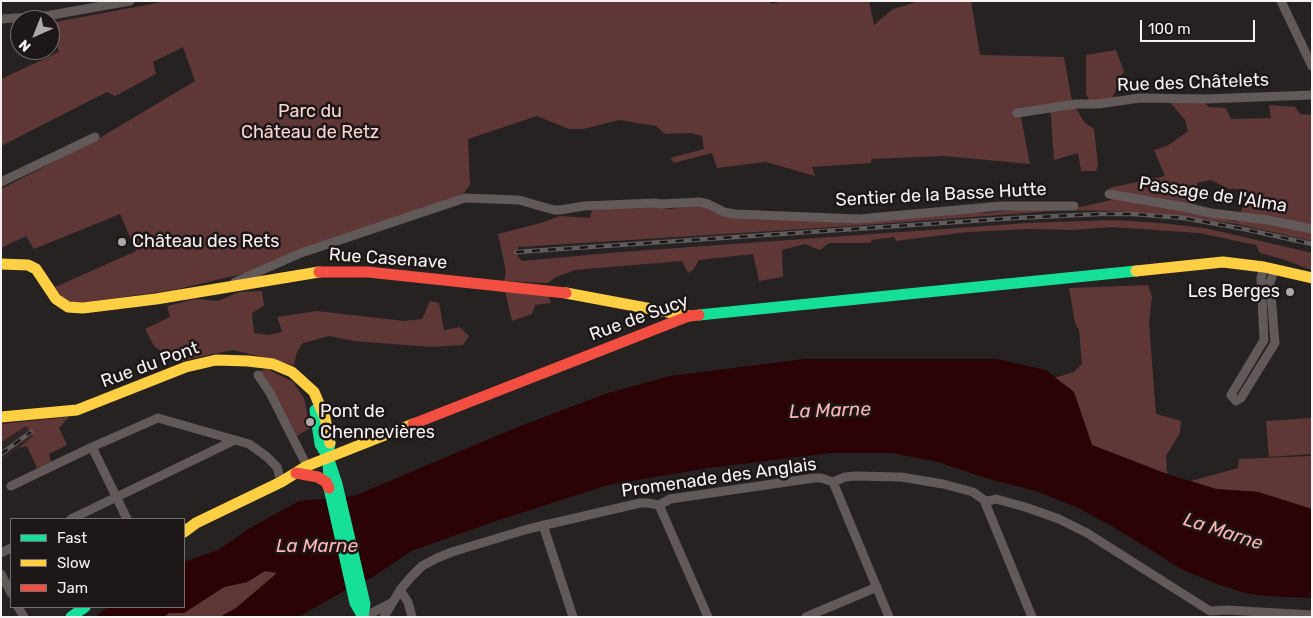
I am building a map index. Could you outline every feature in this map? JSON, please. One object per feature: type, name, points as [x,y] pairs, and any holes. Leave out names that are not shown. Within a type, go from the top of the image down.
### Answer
[{"type":"main road","name":"Rue de Sucy","points":[[185,531],[196,523],[328,457],[689,316],[1223,262],[1269,268],[1312,278]]},
{"type":"main road","name":"Rue Casenave","points":[[1,264],[28,265],[36,268],[56,299],[68,307],[83,308],[156,299],[314,272],[368,272],[552,291],[689,316]]},
{"type":"main road","name":"Rue du Pont","points":[[1,417],[54,414],[77,410],[186,367],[216,360],[248,360],[273,364],[292,372],[314,392],[325,418],[330,440],[328,457],[333,486]]},
{"type":"main road","points":[[296,473],[318,477],[333,486],[358,595],[356,607],[363,617]]},
{"type":"main road","points":[[71,617],[84,608]]},
{"type":"street","points":[[1,19],[46,16],[130,1]]},
{"type":"street","points":[[1281,1],[1312,66]]},
{"type":"street","name":"Rue des Châtelets","points":[[1017,113],[1076,104],[1098,104],[1140,98],[1312,95]]},
{"type":"street","points":[[1,182],[95,137]]},
{"type":"street","name":"Passage de l'Alma","points":[[1108,194],[1312,229]]},
{"type":"street","name":"Sentier de la Basse Hutte","points":[[229,288],[232,283],[301,253],[465,198],[519,200],[560,210],[584,206],[699,202],[724,212],[735,214],[859,219],[1002,206],[1074,206]]},
{"type":"street","points":[[1269,268],[1275,343],[1240,398],[1236,401],[1231,395],[1264,340],[1261,278],[1269,268]]},
{"type":"street","points":[[258,375],[270,393],[307,466]]},
{"type":"street","points":[[11,486],[158,418],[249,444],[266,456],[277,468],[281,482]]},
{"type":"street","points":[[73,518],[235,440]]},
{"type":"street","points":[[92,447],[126,518]]},
{"type":"street","name":"Promenade des Anglais","points":[[384,617],[400,590],[422,566],[437,558],[543,524],[640,503],[659,505],[670,499],[814,478],[833,482],[845,477],[901,477],[943,484],[973,492],[984,500],[996,499],[1059,519],[1087,534],[1210,614],[1227,610],[1312,615]]},
{"type":"street","points":[[833,482],[889,617]]},
{"type":"street","points":[[984,500],[1032,617]]},
{"type":"street","points":[[659,505],[708,617]]},
{"type":"street","points":[[543,524],[573,617]]},
{"type":"street","points":[[1,574],[10,591]]},
{"type":"street","points":[[806,617],[876,587]]},
{"type":"street","points":[[400,590],[408,602],[412,617]]},
{"type":"street","name":"Promenade des Anglais","points":[[363,617],[391,603]]},
{"type":"shaded area","points":[[29,421],[39,442],[19,448],[1,462],[1,424]]},
{"type":"green space","name":"Parc du Château de Retz","points":[[167,1],[770,1],[771,4],[784,1],[869,1],[874,25],[893,9],[920,1],[971,1],[980,55],[1064,57],[1072,101],[1084,122],[1094,129],[1098,165],[1096,171],[1081,171],[1078,153],[1054,160],[1050,104],[1019,108],[1030,164],[944,156],[871,159],[871,163],[812,167],[815,176],[766,162],[717,168],[712,153],[674,163],[670,158],[704,149],[702,136],[690,133],[665,134],[656,126],[619,120],[583,129],[569,129],[537,116],[468,139],[470,185],[463,194],[259,270],[174,290],[79,303],[65,301],[55,287],[136,251],[120,214],[34,249],[26,236],[1,248],[1,189],[98,139],[195,81],[183,47],[153,62],[156,74],[115,96],[107,92],[1,146],[1,79],[42,60],[60,60],[60,21]]},
{"type":"green space","points":[[1116,50],[1124,71],[1111,101],[1091,103],[1086,94],[1086,55]]},
{"type":"green space","points":[[1168,100],[1203,102],[1209,107],[1226,108],[1231,119],[1271,118],[1269,105],[1295,107],[1300,114],[1312,115],[1312,241],[1237,224],[1185,217],[1113,211],[1067,210],[1111,200],[1109,188],[1165,176],[1154,150],[1167,146],[1188,131],[1185,120]],"holes":[[[1211,180],[1229,189],[1246,189],[1246,198],[1237,222],[1190,211],[1197,202],[1197,183]]]},
{"type":"green space","points":[[699,205],[787,218],[968,211],[985,213],[1014,210],[1067,210],[518,247],[518,257],[522,261],[621,252],[1027,223],[1113,220],[1205,228],[1312,253],[1312,270],[1260,253],[1256,245],[1199,233],[1112,227],[1072,230],[1029,229],[968,232],[896,241],[894,237],[872,240],[870,243],[829,243],[820,250],[805,244],[782,250],[783,277],[759,281],[753,254],[699,260],[693,270],[688,273],[682,261],[575,270],[556,277],[548,283],[504,281],[506,272],[498,234],[560,216],[590,218],[592,210],[647,206],[670,209]]},
{"type":"green space","points":[[1148,285],[1152,297],[1149,323],[1156,414],[1181,421],[1180,433],[1166,456],[1167,474],[1092,445],[1074,392],[1054,378],[1074,372],[1082,364],[1079,330],[1075,323],[1069,288]]},
{"type":"green space","points":[[262,291],[264,306],[252,313],[254,333],[269,335],[282,332],[277,317],[317,311],[404,321],[422,319],[430,301],[439,303],[444,330],[460,327],[469,336],[463,345],[431,347],[354,341],[329,336],[303,343],[297,352],[294,365],[233,350],[177,363],[154,346],[145,329],[170,317],[167,306],[196,299],[218,301],[239,292]]},
{"type":"green space","points":[[505,291],[548,295],[551,303],[535,305],[532,314],[512,321]]},
{"type":"green space","points":[[267,369],[293,382],[304,398],[310,428],[297,436],[260,371]]},
{"type":"green space","points":[[69,417],[59,428],[67,445],[49,454],[51,462],[37,468],[27,446],[19,448],[33,436],[26,426],[1,442],[1,424]]},
{"type":"green space","points":[[1312,418],[1312,454],[1269,457],[1266,421]]},
{"type":"green space","points":[[1312,456],[1312,509],[1258,492],[1216,489],[1191,481],[1238,468],[1239,459]]},
{"type":"green space","points":[[265,571],[278,573],[236,608],[220,617],[164,617],[169,613],[184,613],[224,587],[247,582]]},
{"type":"water","name":"La Marne","points":[[805,359],[996,359],[1046,370],[1074,392],[1092,445],[1167,474],[1216,489],[1258,492],[1312,509],[1312,598],[1265,596],[1245,593],[1217,584],[1181,569],[1112,526],[1076,507],[1036,491],[989,479],[938,462],[893,453],[831,453],[709,468],[608,485],[411,551],[373,577],[351,587],[298,617],[220,617],[236,608],[277,573],[265,571],[247,582],[224,587],[184,613],[169,613],[164,617],[95,617],[107,608],[185,608],[185,562],[218,550],[250,528],[299,501],[354,496],[513,429],[605,394],[670,376]]},
{"type":"railway","points":[[516,252],[1015,218],[1100,214],[1134,214],[1184,218],[1312,244]]},
{"type":"railway","points":[[1,454],[31,432]]},
{"type":"traffic: fast","points":[[699,315],[1136,271]]},
{"type":"traffic: fast","points":[[315,410],[320,444],[328,457],[337,484],[365,604],[363,617]]},
{"type":"traffic: fast","points":[[330,443],[328,457],[329,488],[355,603],[363,617]]},
{"type":"traffic: fast","points":[[71,617],[84,608]]},
{"type":"traffic: slow","points":[[1136,271],[1223,262],[1264,267],[1312,278]]},
{"type":"traffic: slow","points":[[1,264],[28,265],[36,269],[56,299],[68,307],[83,308],[156,299],[319,272]]},
{"type":"traffic: slow","points":[[566,293],[689,316]]},
{"type":"traffic: slow","points":[[1,417],[77,410],[186,367],[216,360],[248,361],[273,364],[292,372],[314,392],[325,418],[330,443]]},
{"type":"traffic: slow","points":[[185,531],[196,523],[281,482],[307,466],[413,424]]},
{"type":"traffic: jam","points":[[319,272],[368,272],[566,293]]},
{"type":"traffic: jam","points":[[413,424],[689,316],[699,315]]},
{"type":"traffic: jam","points":[[296,473],[318,477],[326,482],[329,488]]},
{"type":"place","name":"Château des Rets","points":[[122,242]]},
{"type":"place","name":"Les Berges","points":[[1290,292]]},
{"type":"place","name":"Pont de Chennevières","points":[[310,422]]}]
